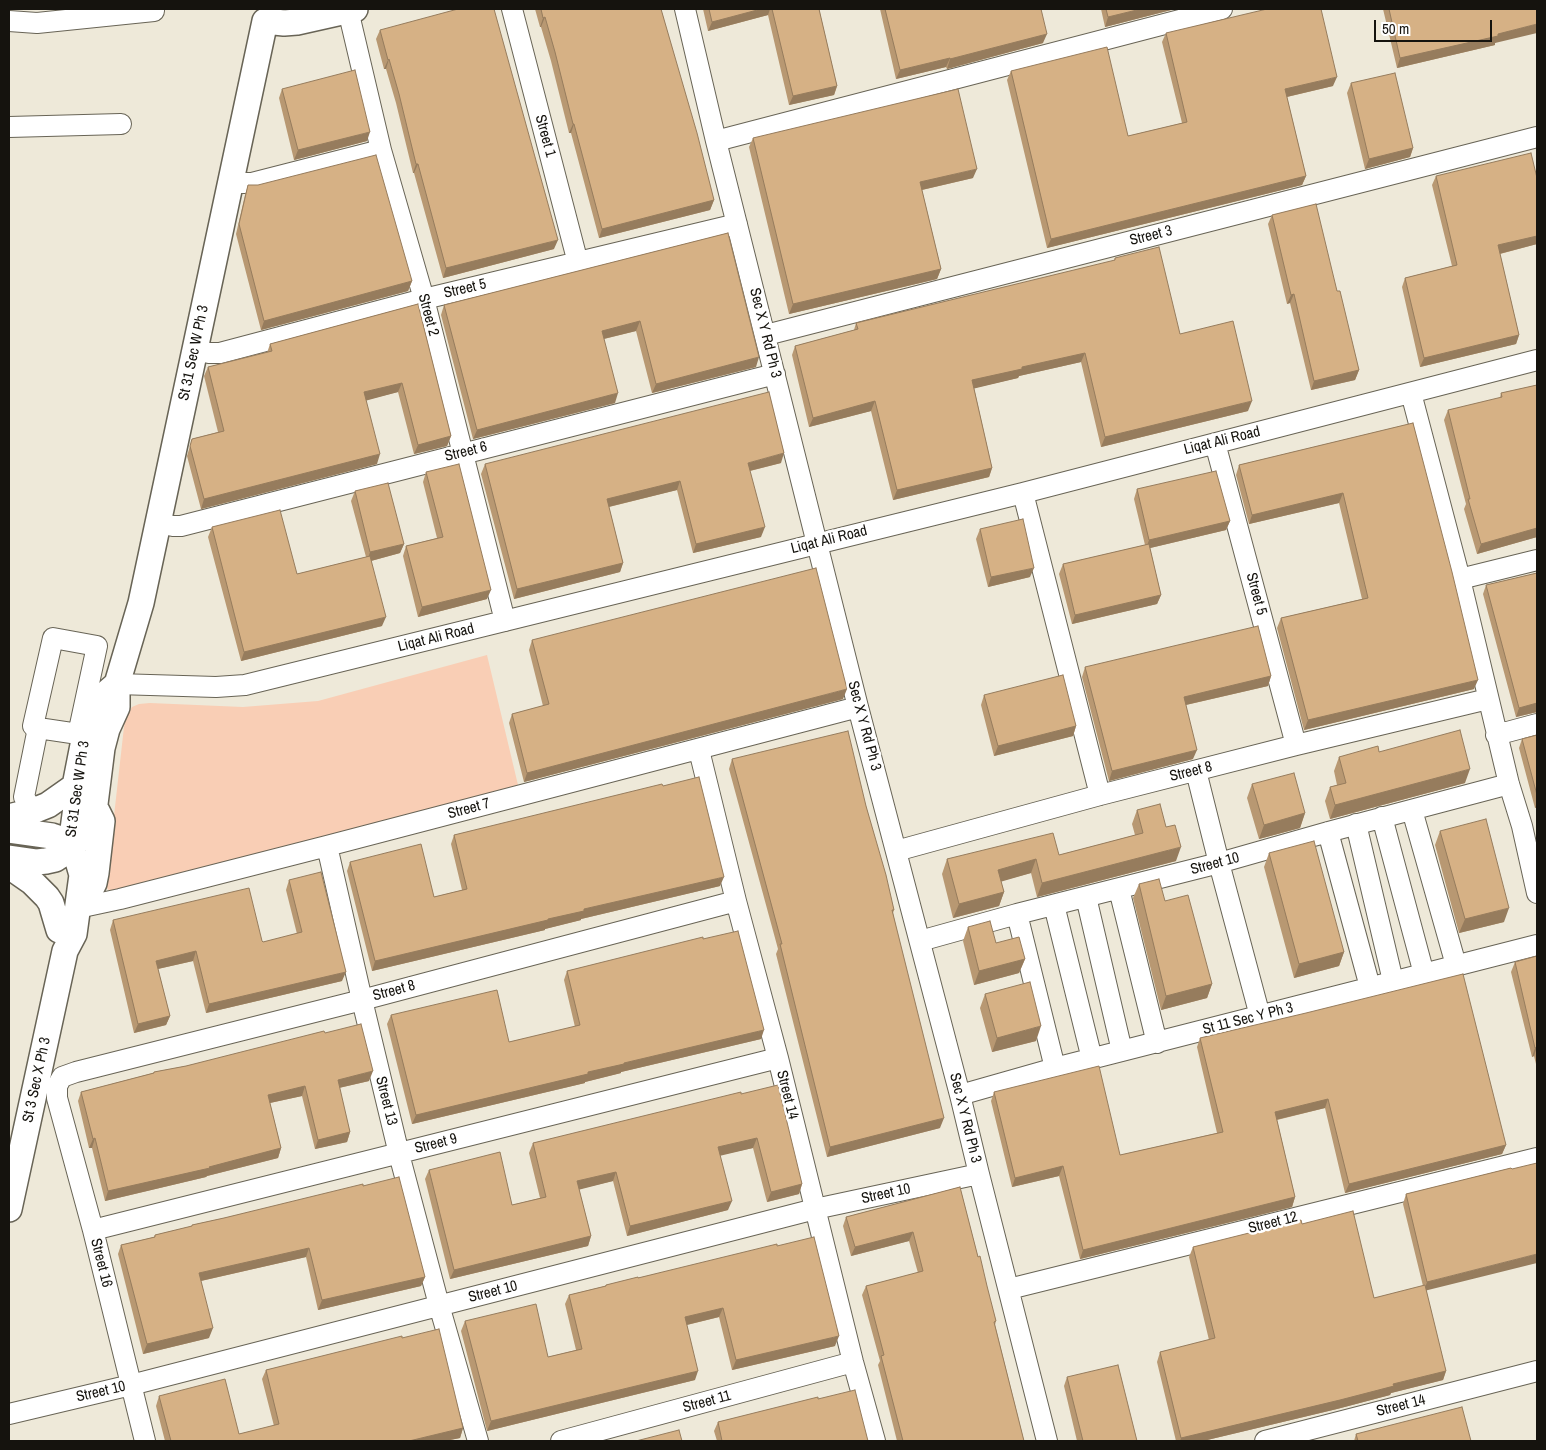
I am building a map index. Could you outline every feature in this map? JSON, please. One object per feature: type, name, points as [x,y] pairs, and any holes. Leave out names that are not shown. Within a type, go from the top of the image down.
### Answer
[{"type":"main road","points":[[266,15],[284,23],[352,10]]},
{"type":"main road","name":"St 31 Sec W Ph 3","points":[[70,849],[93,820],[103,742],[117,707],[117,684],[141,603],[266,15]]},
{"type":"main road","name":"St 31 Sec W Ph 3","points":[[70,849],[77,800],[75,786],[82,735],[95,706],[102,696],[117,684]]},
{"type":"main road","points":[[9,817],[33,811],[55,801],[75,786]]},
{"type":"main road","points":[[78,906],[90,891],[96,873],[102,821],[94,806]]},
{"type":"main road","points":[[9,830],[52,836],[58,838],[70,849],[58,857],[46,861],[38,862],[9,858]]},
{"type":"main road","name":"St 3 Sec X Ph 3","points":[[62,940],[74,934],[82,875],[81,867],[70,849]]},
{"type":"main road","name":"St 3 Sec X Ph 3","points":[[9,1209],[46,1084],[70,849]]},
{"type":"main road","points":[[9,866],[40,888],[51,903],[62,940]]},
{"type":"street","name":"Street 1","points":[[512,9],[578,263]]},
{"type":"street","name":"Sec X Y Rd Ph 3","points":[[685,9],[716,141],[858,707],[960,1095],[1048,1441]]},
{"type":"street","points":[[716,141],[1222,9]]},
{"type":"street","name":"Street 2","points":[[352,10],[381,150],[424,299],[505,621]]},
{"type":"street","points":[[9,21],[37,23],[154,11]]},
{"type":"street","points":[[9,126],[121,124]]},
{"type":"street","name":"Street 3","points":[[766,335],[1537,137]]},
{"type":"street","points":[[230,181],[252,183],[381,150]]},
{"type":"street","name":"Street 5","points":[[194,350],[220,353],[424,299],[737,224]]},
{"type":"street","name":"Liqat Ali Road","points":[[117,684],[216,687],[245,685],[1023,493],[1537,360]]},
{"type":"street","name":"Street 6","points":[[158,522],[180,526],[775,374]]},
{"type":"street","points":[[1411,393],[1460,579],[1508,784],[1530,824],[1537,893]]},
{"type":"street","name":"Street 5","points":[[1216,443],[1296,745]]},
{"type":"street","points":[[1023,493],[1100,795]]},
{"type":"street","points":[[1460,579],[1537,560]]},
{"type":"street","points":[[97,646],[82,735],[34,726],[53,638],[97,646],[127,652]]},
{"type":"street","name":"Street 8","points":[[896,851],[1100,795],[1488,699]]},
{"type":"street","name":"Street 7","points":[[78,906],[120,900],[858,707]]},
{"type":"street","points":[[1496,735],[1537,724]]},
{"type":"street","points":[[33,811],[24,797],[38,728]]},
{"type":"street","name":"Street 14","points":[[699,750],[853,1362],[875,1441]]},
{"type":"street","points":[[1196,771],[1260,1016]]},
{"type":"street","name":"Street 10","points":[[920,941],[1017,914],[1219,864],[1356,824],[1508,784]]},
{"type":"street","points":[[1412,810],[1456,965]]},
{"type":"street","points":[[1382,818],[1424,974]]},
{"type":"street","points":[[1356,824],[1393,982]]},
{"type":"street","points":[[1328,832],[1370,988]]},
{"type":"street","name":"Street 13","points":[[327,846],[399,1154],[439,1305],[478,1441]]},
{"type":"street","points":[[1118,889],[1157,1043]]},
{"type":"street","points":[[1086,897],[1122,1051]]},
{"type":"street","name":"Street 8","points":[[46,1084],[76,1072],[362,1000],[736,901]]},
{"type":"street","points":[[1054,905],[1092,1059]]},
{"type":"street","points":[[1017,914],[1055,1068]]},
{"type":"street","name":"St 11 Sec Y Ph 3","points":[[960,1095],[1055,1068],[1537,945]]},
{"type":"street","name":"Street 9","points":[[93,1230],[778,1058]]},
{"type":"street","name":"Street 16","points":[[46,1084],[57,1098],[93,1230],[146,1441]]},
{"type":"street","name":"Street 12","points":[[1009,1289],[1537,1158]]},
{"type":"street","name":"Street 10","points":[[9,1414],[131,1385],[816,1209],[979,1174]]},
{"type":"street","name":"Street 11","points":[[562,1441],[853,1362]]},
{"type":"street","name":"Street 14","points":[[1265,1441],[1537,1371]]},
{"type":"shaded area","points":[[487,655],[518,785],[112,894],[106,887],[125,718],[132,707],[150,703],[243,707],[318,701]]},
{"type":"building","points":[[458,9],[494,9],[558,240],[446,268],[380,30]]},
{"type":"building","points":[[541,9],[661,9],[697,133],[714,200],[602,229],[555,52]]},
{"type":"building","points":[[709,9],[761,9],[712,22]]},
{"type":"building","points":[[772,9],[819,9],[837,86],[793,96]]},
{"type":"building","points":[[885,9],[1041,9],[1047,34],[900,70]]},
{"type":"building","points":[[1106,9],[1141,9],[1108,17]]},
{"type":"building","points":[[1267,9],[1321,9],[1337,77],[1285,89],[1306,176],[1051,239],[1011,71],[1107,47],[1128,136],[1187,122],[1166,33]]},
{"type":"building","points":[[1389,9],[1537,9],[1537,24],[1498,34],[1498,36],[1400,58]]},
{"type":"building","points":[[355,70],[370,132],[298,150],[282,89]]},
{"type":"building","points":[[1395,73],[1413,148],[1369,159],[1351,83]]},
{"type":"building","points":[[958,89],[977,169],[920,182],[941,269],[793,304],[753,138]]},
{"type":"building","points":[[1531,153],[1537,178],[1537,236],[1498,245],[1519,335],[1424,358],[1405,278],[1457,265],[1436,176]]},
{"type":"building","points":[[376,155],[412,281],[264,321],[239,224],[248,185],[258,185]]},
{"type":"building","points":[[1316,204],[1359,370],[1314,381],[1294,294],[1291,295],[1272,215]]},
{"type":"building","points":[[728,233],[759,357],[656,384],[640,321],[602,331],[618,393],[477,430],[444,305]]},
{"type":"building","points":[[1159,247],[1180,334],[1233,321],[1252,401],[1105,437],[1085,353],[1022,367],[1022,369],[972,380],[992,468],[897,490],[875,401],[813,418],[795,346],[858,329],[856,323],[1115,260],[1115,258]]},
{"type":"building","points":[[418,304],[451,436],[418,445],[402,383],[364,392],[380,454],[204,499],[190,446],[192,439],[224,431],[208,367],[272,351],[270,344]]},
{"type":"building","points":[[1537,385],[1537,528],[1481,544],[1468,499],[1470,499],[1448,410],[1502,397],[1501,393]]},
{"type":"building","points":[[769,392],[784,453],[748,463],[765,527],[696,544],[680,481],[607,499],[623,563],[517,589],[485,464]]},
{"type":"building","points":[[1413,423],[1478,680],[1308,720],[1281,618],[1368,598],[1343,493],[1252,515],[1239,465]]},
{"type":"building","points":[[459,464],[491,590],[422,607],[406,546],[443,537],[426,472]]},
{"type":"building","points":[[1216,471],[1230,521],[1149,540],[1137,489]]},
{"type":"building","points":[[388,483],[404,544],[370,552],[355,491]]},
{"type":"building","points":[[280,510],[297,574],[370,556],[386,617],[244,652],[212,527]]},
{"type":"building","points":[[1023,519],[1034,568],[991,577],[980,529]]},
{"type":"building","points":[[1149,544],[1161,595],[1075,615],[1063,564]]},
{"type":"building","points":[[816,568],[847,689],[527,773],[512,714],[549,704],[532,640]]},
{"type":"building","points":[[1537,573],[1537,703],[1519,708],[1486,585]]},
{"type":"building","points":[[1258,626],[1271,676],[1184,697],[1197,750],[1112,771],[1085,667]]},
{"type":"building","points":[[1063,675],[1076,726],[998,746],[984,695]]},
{"type":"building","points":[[1460,730],[1470,769],[1335,805],[1330,787],[1346,783],[1339,757],[1378,746],[1379,752]]},
{"type":"building","points":[[848,731],[866,806],[886,875],[894,910],[892,910],[944,1118],[830,1147],[780,944],[782,944],[732,759]]},
{"type":"building","points":[[1537,735],[1537,795],[1522,739]]},
{"type":"building","points":[[1294,773],[1305,813],[1264,825],[1252,784]]},
{"type":"building","points":[[699,777],[724,877],[584,909],[584,911],[548,920],[375,961],[350,862],[421,844],[434,897],[467,889],[454,835],[662,784],[663,786]]},
{"type":"building","points":[[1160,804],[1166,827],[1175,825],[1181,847],[1042,883],[1036,859],[998,870],[1004,892],[959,904],[947,859],[1053,833],[1059,855],[1143,833],[1137,810]]},
{"type":"building","points":[[1486,819],[1509,908],[1465,919],[1440,831]]},
{"type":"building","points":[[1314,841],[1344,952],[1299,964],[1269,853]]},
{"type":"building","points":[[321,872],[346,972],[209,1004],[196,951],[156,961],[170,1016],[138,1024],[113,920],[249,888],[263,942],[302,932],[289,880]]},
{"type":"building","points":[[1159,879],[1165,901],[1188,895],[1212,984],[1166,996],[1139,884]]},
{"type":"building","points":[[990,921],[996,943],[1019,937],[1025,959],[979,971],[968,927]]},
{"type":"building","points":[[738,931],[764,1030],[416,1115],[391,1015],[497,990],[509,1042],[580,1025],[567,971],[703,937],[703,939]]},
{"type":"building","points":[[1537,956],[1537,1047],[1535,1048],[1515,962]]},
{"type":"building","points":[[1463,974],[1506,1145],[1349,1184],[1328,1099],[1275,1112],[1295,1197],[1083,1250],[1063,1166],[1015,1178],[994,1092],[1099,1066],[1120,1155],[1223,1132],[1200,1038]]},
{"type":"building","points":[[1030,982],[1041,1026],[997,1038],[985,994]]},
{"type":"building","points":[[361,1024],[373,1071],[338,1080],[350,1132],[318,1140],[305,1086],[268,1095],[281,1148],[210,1168],[108,1191],[81,1092],[154,1072],[186,1066],[324,1031],[325,1033]]},
{"type":"building","points":[[778,1085],[802,1184],[771,1192],[757,1138],[718,1147],[732,1201],[630,1226],[616,1172],[577,1181],[591,1236],[454,1270],[429,1170],[500,1152],[512,1205],[546,1197],[533,1143],[741,1092],[741,1094]]},
{"type":"building","points":[[1537,1163],[1537,1254],[1427,1282],[1406,1194]]},
{"type":"building","points":[[399,1177],[425,1277],[322,1300],[309,1248],[199,1273],[213,1328],[147,1344],[121,1245],[155,1237],[155,1235],[192,1225]]},
{"type":"building","points":[[960,1187],[978,1257],[980,1256],[996,1321],[994,1322],[1024,1441],[903,1441],[881,1356],[884,1355],[866,1286],[923,1271],[913,1232],[855,1247],[846,1217]]},
{"type":"building","points":[[1353,1211],[1374,1298],[1425,1285],[1446,1371],[1340,1400],[1181,1438],[1160,1352],[1215,1338],[1193,1247],[1301,1220],[1302,1224]]},
{"type":"building","points":[[814,1237],[839,1336],[736,1360],[723,1308],[685,1317],[698,1371],[491,1421],[465,1321],[536,1304],[548,1357],[582,1349],[569,1295],[777,1244],[777,1246]]},
{"type":"building","points":[[439,1329],[463,1428],[409,1441],[171,1441],[159,1396],[225,1379],[239,1434],[279,1424],[266,1370],[402,1336],[402,1338]]},
{"type":"building","points":[[1118,1365],[1137,1441],[1083,1441],[1067,1377]]},
{"type":"building","points":[[855,1390],[868,1441],[722,1441],[718,1422],[818,1397],[818,1399]]},
{"type":"building","points":[[1462,1407],[1471,1441],[1358,1441],[1356,1434]]},
{"type":"building","points":[[679,1430],[682,1441],[636,1441]]}]
